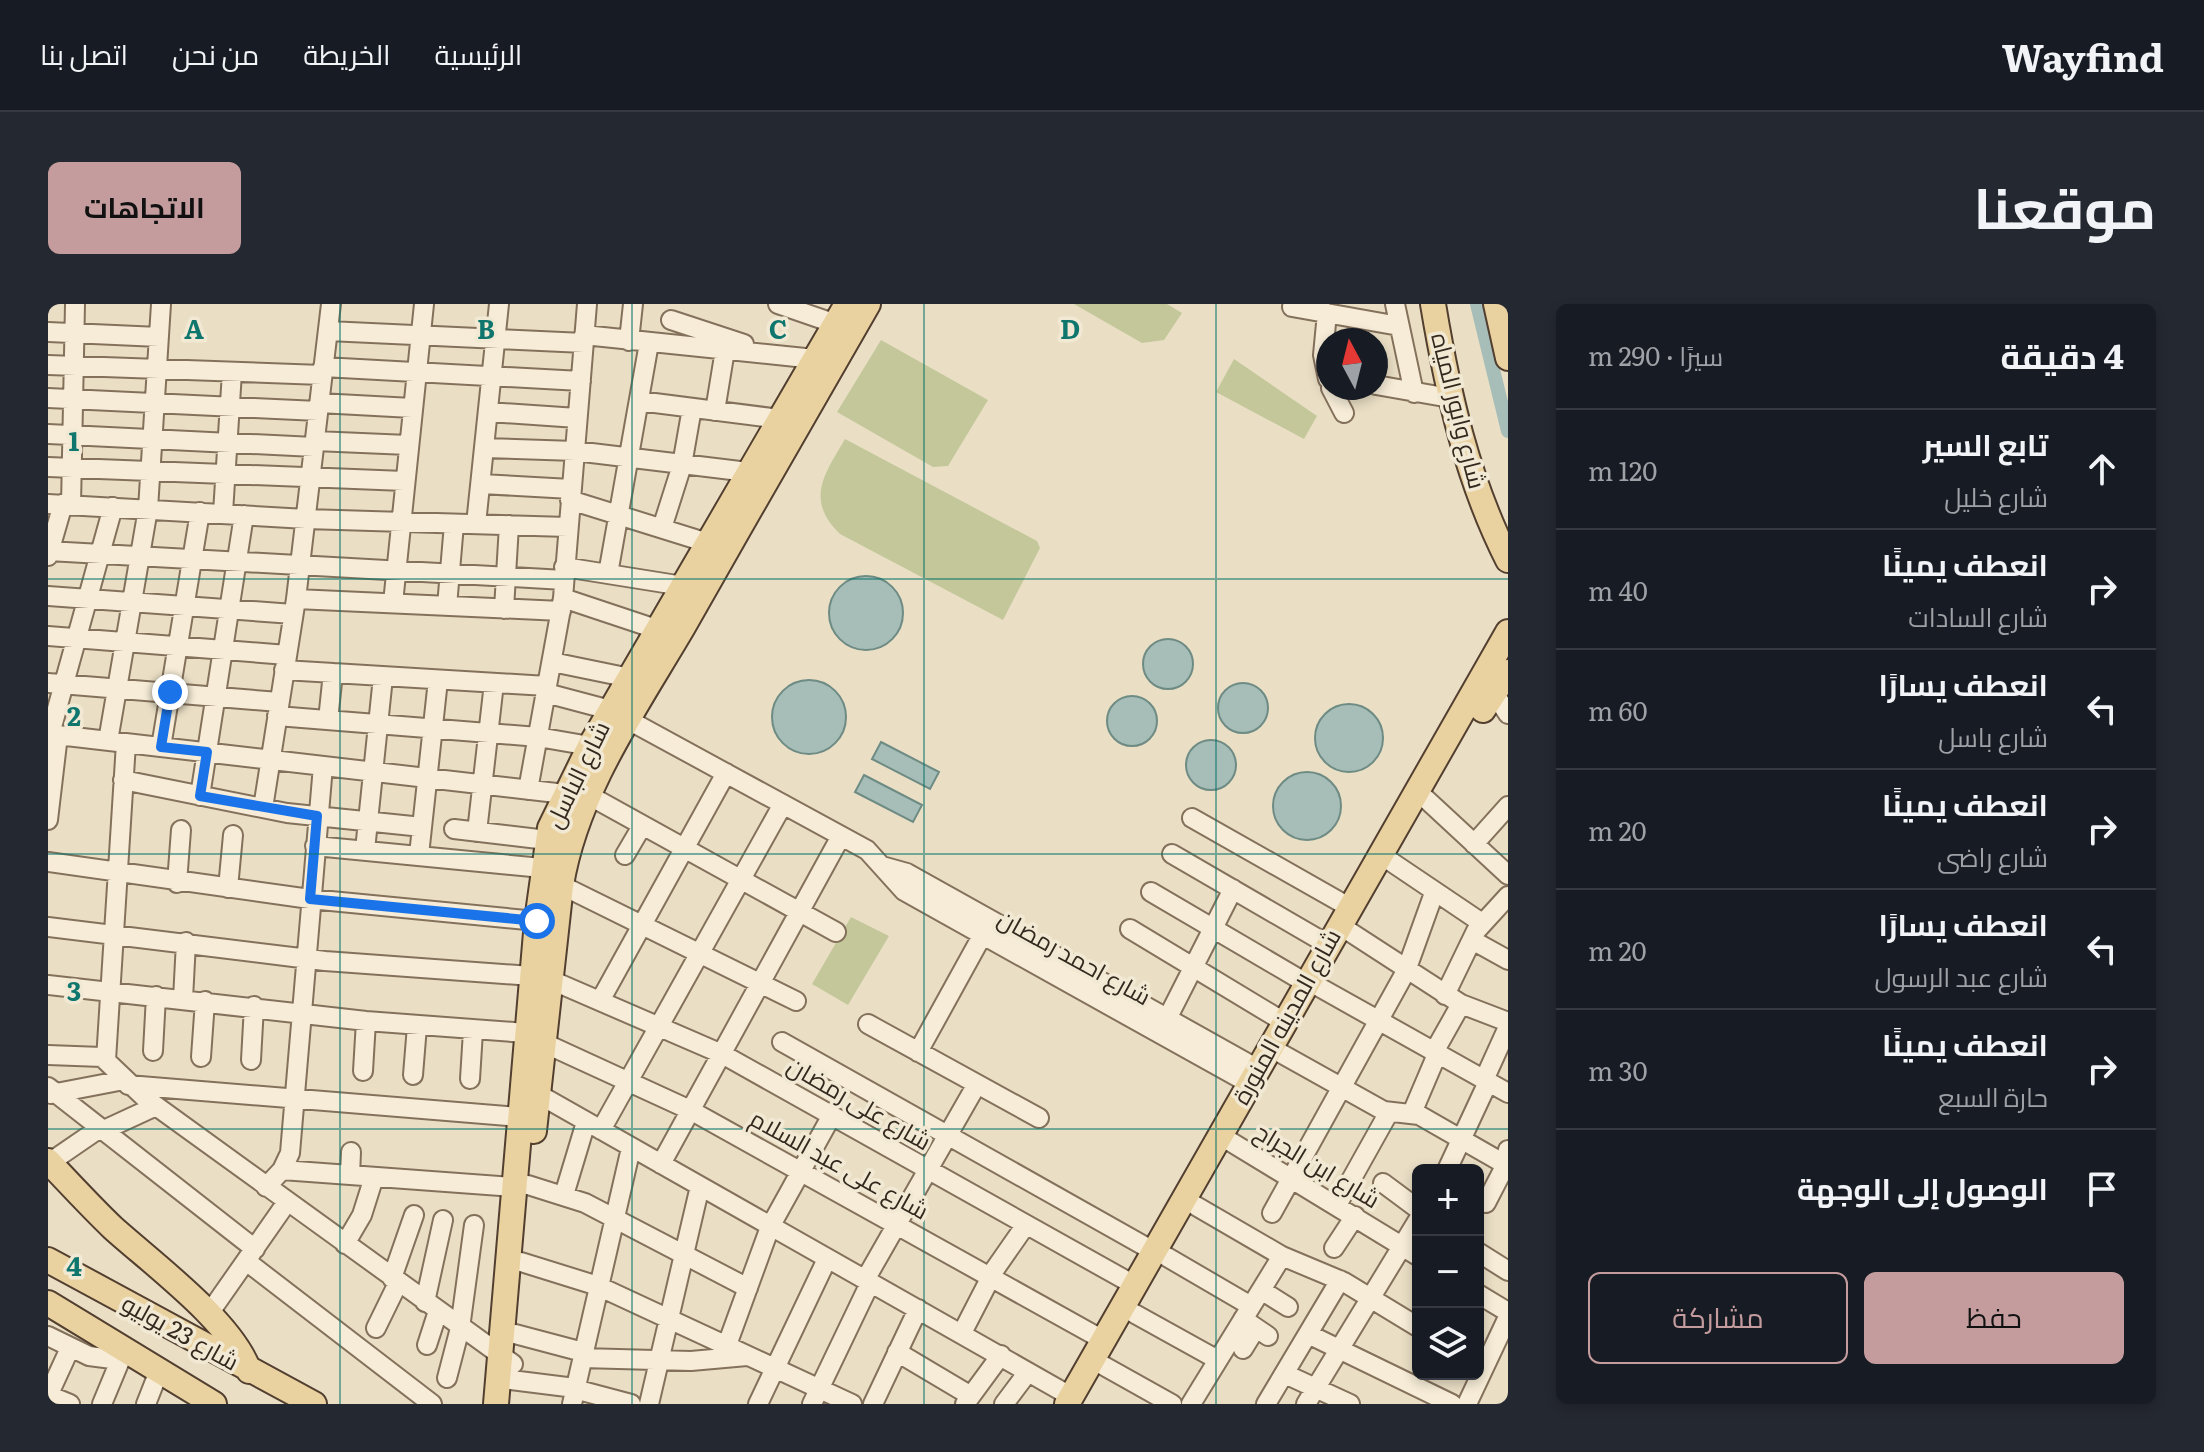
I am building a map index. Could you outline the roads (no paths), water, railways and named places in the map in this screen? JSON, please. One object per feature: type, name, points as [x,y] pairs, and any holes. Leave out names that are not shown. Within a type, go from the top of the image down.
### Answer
[{"type":"main road","name":"شارع الباسل","points":[[508,1376],[520,1186],[541,978],[574,830],[620,715],[630,678],[708,543],[868,304]]},
{"type":"main road","name":"شارع وابور المياه","points":[[1433,304],[1450,398],[1476,490],[1508,560]]},
{"type":"main road","points":[[1496,304],[1508,358]]},
{"type":"main road","name":"شارع الباسل","points":[[541,978],[537,921],[542,868],[547,840],[565,794],[590,746],[620,715],[751,479],[780,419],[842,314]]},
{"type":"main road","name":"شارع المدينه المنورة","points":[[1073,1402],[1136,1286],[1196,1206],[1282,1054],[1313,985],[1327,944],[1458,723],[1508,632]]},
{"type":"main road","name":"شارع المدينه المنورة","points":[[1073,1402],[1104,1366],[1135,1314],[1161,1255],[1284,1022],[1350,932],[1426,799],[1508,672]]},
{"type":"main road","name":"شارع الباسل","points":[[496,1404],[508,1376],[515,1334],[521,1262],[519,1117],[530,1092]]},
{"type":"main road","points":[[49,1162],[234,1341],[249,1371]]},
{"type":"main road","name":"شارع 23 يوليو","points":[[48,1260],[249,1371],[278,1393],[314,1404]]},
{"type":"main road","name":"شارع 23 يوليو","points":[[48,1303],[122,1355],[159,1371],[207,1402]]},
{"type":"street","points":[[75,304],[72,468],[49,553],[506,577],[563,589],[659,630]]},
{"type":"street","points":[[106,1060],[123,780],[117,742],[118,688],[148,509],[161,304]]},
{"type":"street","points":[[263,808],[300,565],[331,304]]},
{"type":"street","points":[[393,603],[424,304]]},
{"type":"street","points":[[476,524],[499,304]]},
{"type":"street","points":[[528,790],[563,589],[587,304]]},
{"type":"street","points":[[629,341],[633,304]]},
{"type":"street","points":[[778,304],[842,314]]},
{"type":"street","points":[[1395,304],[1414,393]]},
{"type":"street","points":[[1292,307],[1399,326]]},
{"type":"street","points":[[1326,328],[1327,313]]},
{"type":"street","points":[[671,320],[773,354]]},
{"type":"street","points":[[328,331],[629,341],[815,359]]},
{"type":"street","points":[[48,332],[159,337]]},
{"type":"street","points":[[608,574],[649,343]]},
{"type":"street","points":[[715,411],[725,350]]},
{"type":"street","points":[[48,365],[232,372],[416,372],[581,381]]},
{"type":"street","points":[[223,513],[232,372]]},
{"type":"street","points":[[1388,388],[1450,398]]},
{"type":"street","points":[[48,398],[230,407],[412,408]]},
{"type":"street","points":[[1338,400],[1344,413]]},
{"type":"street","points":[[639,401],[780,419]]},
{"type":"street","points":[[662,528],[682,465],[692,408]]},
{"type":"street","points":[[488,412],[577,418]]},
{"type":"street","points":[[48,434],[228,443],[408,445]]},
{"type":"street","points":[[484,448],[575,451],[682,465],[751,479]]},
{"type":"street","points":[[48,467],[404,481]]},
{"type":"street","points":[[481,484],[571,495],[619,515],[708,543]]},
{"type":"street","points":[[60,504],[306,519],[568,527]]},
{"type":"street","points":[[48,820],[56,683],[76,639],[113,507]]},
{"type":"street","points":[[161,747],[200,512]]},
{"type":"street","points":[[200,796],[239,563],[244,515]]},
{"type":"street","points":[[447,606],[454,524]]},
{"type":"street","points":[[504,609],[509,525]]},
{"type":"street","points":[[48,596],[231,610],[393,603],[504,609],[608,574],[683,586]]},
{"type":"street","name":"شارع احمد رمضان","points":[[48,636],[225,650],[333,673],[494,683],[546,690],[620,715],[871,853],[904,891],[987,928],[1167,1019],[1254,1076]]},
{"type":"street","points":[[552,662],[630,678]]},
{"type":"street","points":[[328,720],[333,673]]},
{"type":"street","points":[[365,850],[383,677]]},
{"type":"street","points":[[419,855],[438,680]]},
{"type":"street","points":[[56,683],[217,696],[328,720],[538,737],[590,746]]},
{"type":"street","points":[[477,832],[494,683]]},
{"type":"street","points":[[1494,693],[1508,714]]},
{"type":"street","points":[[52,735],[565,794]]},
{"type":"street","points":[[266,1187],[282,1170],[290,1153],[323,766]]},
{"type":"street","points":[[600,1001],[682,847],[726,773]]},
{"type":"street","points":[[123,780],[263,808],[422,827]]},
{"type":"street","points":[[590,796],[836,932]]},
{"type":"street","points":[[1426,799],[1508,875]]},
{"type":"street","points":[[564,1195],[593,1126],[630,1080],[662,1027],[783,804]]},
{"type":"street","points":[[1474,844],[1508,806]]},
{"type":"street","points":[[1192,818],[1349,907]]},
{"type":"street","points":[[625,855],[642,826]]},
{"type":"street","points":[[454,829],[547,840]]},
{"type":"street","points":[[177,883],[181,830]]},
{"type":"street","points":[[228,888],[233,835]]},
{"type":"street","points":[[661,1164],[841,836]]},
{"type":"street","points":[[315,846],[542,868]]},
{"type":"street","points":[[1172,854],[1327,944]]},
{"type":"street","points":[[1390,861],[1434,893],[1495,918]]},
{"type":"street","points":[[48,862],[177,883],[537,921]]},
{"type":"street","points":[[561,885],[796,1001]]},
{"type":"street","points":[[1167,1019],[1233,889]]},
{"type":"street","points":[[1151,892],[1508,1093]]},
{"type":"street","points":[[1272,1213],[1406,971],[1434,893]]},
{"type":"street","points":[[1412,1113],[1472,940],[1495,918],[1508,896]]},
{"type":"street","name":"شارع على رمضان","points":[[48,927],[112,932],[306,958],[541,978],[722,1054],[1136,1286]]},
{"type":"street","points":[[918,1052],[987,928]]},
{"type":"street","name":"شارع احمد رمضان","points":[[987,928],[1254,1076]]},
{"type":"street","points":[[1130,929],[1284,1022]]},
{"type":"street","points":[[1350,932],[1453,1000],[1508,1024],[1450,1164]]},
{"type":"street","points":[[1472,940],[1508,960]]},
{"type":"street","points":[[183,999],[186,942]]},
{"type":"street","points":[[48,985],[535,1038]]},
{"type":"street","points":[[153,1051],[156,996]]},
{"type":"street","points":[[201,1057],[205,1001]]},
{"type":"street","points":[[251,1060],[254,1006]]},
{"type":"street","points":[[363,1071],[366,1021]]},
{"type":"street","points":[[868,1024],[1039,1118]]},
{"type":"street","points":[[413,1075],[417,1026]]},
{"type":"street","points":[[470,1079],[473,1031]]},
{"type":"street","name":"شارع على عبد السلام","points":[[535,1038],[690,1110],[1105,1341]]},
{"type":"street","points":[[782,1042],[1161,1255],[1256,1316]]},
{"type":"street","points":[[48,1055],[90,1054],[106,1060],[126,1082],[156,1106],[460,1328],[508,1376],[574,1396],[631,1404]]},
{"type":"street","points":[[1282,1054],[1389,1112],[1412,1113],[1506,1160],[1486,1203]]},
{"type":"street","points":[[51,1091],[126,1082],[294,1099],[354,1112],[519,1117]]},
{"type":"street","points":[[816,1396],[896,1224],[977,1084]]},
{"type":"street","points":[[51,1091],[102,1129],[432,1404]]},
{"type":"street","points":[[530,1092],[1001,1355],[1073,1402]]},
{"type":"street","points":[[49,1162],[102,1129],[156,1106]]},
{"type":"street","points":[[1337,1205],[1389,1112]]},
{"type":"street","points":[[727,1345],[770,1227],[832,1115]]},
{"type":"street","name":"شارع ابن الجراح","points":[[1231,1142],[1410,1251]]},
{"type":"street","points":[[574,1396],[631,1148]]},
{"type":"street","points":[[350,1175],[351,1152]]},
{"type":"street","points":[[282,1170],[520,1186],[564,1195],[748,1288]]},
{"type":"street","points":[[345,1244],[362,1215],[374,1177]]},
{"type":"street","points":[[1383,1183],[1412,1205]]},
{"type":"street","points":[[649,1404],[672,1320],[700,1186]]},
{"type":"street","points":[[208,1315],[287,1202]]},
{"type":"street","points":[[1196,1206],[1282,1256],[1340,1280],[1412,1324]]},
{"type":"street","points":[[376,1328],[395,1280],[414,1215]]},
{"type":"street","points":[[1334,1248],[1355,1216]]},
{"type":"street","points":[[693,1219],[710,1229]]},
{"type":"street","points":[[427,1345],[443,1220]]},
{"type":"street","points":[[447,1378],[460,1328],[474,1225]]},
{"type":"street","points":[[962,1333],[1025,1226]]},
{"type":"street","points":[[1310,1396],[1370,1299],[1410,1251]]},
{"type":"street","points":[[1243,1349],[1282,1256]]},
{"type":"street","points":[[1484,1256],[1508,1271]]},
{"type":"street","points":[[758,1404],[827,1259]]},
{"type":"street","points":[[521,1262],[598,1286],[775,1367],[816,1396],[852,1404]]},
{"type":"street","points":[[1266,1404],[1340,1280]]},
{"type":"street","points":[[1484,1298],[1508,1314],[1484,1362]]},
{"type":"street","points":[[1199,1401],[1218,1360],[1256,1316],[1288,1307]]},
{"type":"street","points":[[879,1402],[897,1352],[918,1309]]},
{"type":"street","points":[[1135,1314],[1218,1360]]},
{"type":"street","points":[[515,1334],[582,1355],[662,1361],[750,1356]]},
{"type":"street","points":[[1308,1334],[1452,1404]]},
{"type":"street","name":"شارع 23 يوليو","points":[[48,1336],[70,1348],[122,1355]]},
{"type":"street","points":[[70,1348],[48,1395],[70,1404]]},
{"type":"street","points":[[897,1352],[968,1400],[1001,1355]]},
{"type":"street","points":[[102,1404],[122,1355]]},
{"type":"street","points":[[1104,1366],[1172,1404]]},
{"type":"street","points":[[146,1404],[159,1371]]},
{"type":"street","points":[[1004,1404],[1028,1372]]},
{"type":"street","points":[[1285,1374],[1310,1396],[1350,1404]]},
{"type":"street","points":[[1467,1404],[1476,1380]]},
{"type":"water","points":[[859,576],[873,576],[887,582],[897,592],[903,613],[901,627],[887,644],[873,650],[859,650],[845,644],[835,634],[829,620],[829,606],[835,592],[845,582]]},
{"type":"water","points":[[1168,639],[1186,646],[1193,664],[1186,682],[1168,689],[1150,682],[1143,664],[1150,646]]},
{"type":"water","points":[[802,680],[816,680],[830,686],[840,696],[846,717],[844,731],[830,748],[816,754],[802,754],[788,748],[778,738],[772,724],[772,710],[778,696],[788,686]]},
{"type":"water","points":[[1243,683],[1261,690],[1268,708],[1261,726],[1243,733],[1225,726],[1218,708],[1225,690]]},
{"type":"water","points":[[1132,696],[1150,703],[1157,721],[1150,739],[1132,746],[1114,739],[1107,721],[1114,703]]},
{"type":"water","points":[[1349,704],[1373,714],[1383,738],[1373,762],[1349,772],[1325,762],[1315,738],[1325,714]]},
{"type":"water","points":[[1211,740],[1229,747],[1236,765],[1229,783],[1211,790],[1193,783],[1186,765],[1193,747]]},
{"type":"water","points":[[881,742],[939,772],[930,789],[872,759]]},
{"type":"water","points":[[1307,772],[1331,782],[1341,806],[1331,830],[1307,840],[1283,830],[1273,806],[1283,782]]},
{"type":"water","points":[[864,775],[922,805],[913,822],[855,792]]},
{"type":"waterway","points":[[1477,304],[1508,431]]}]
